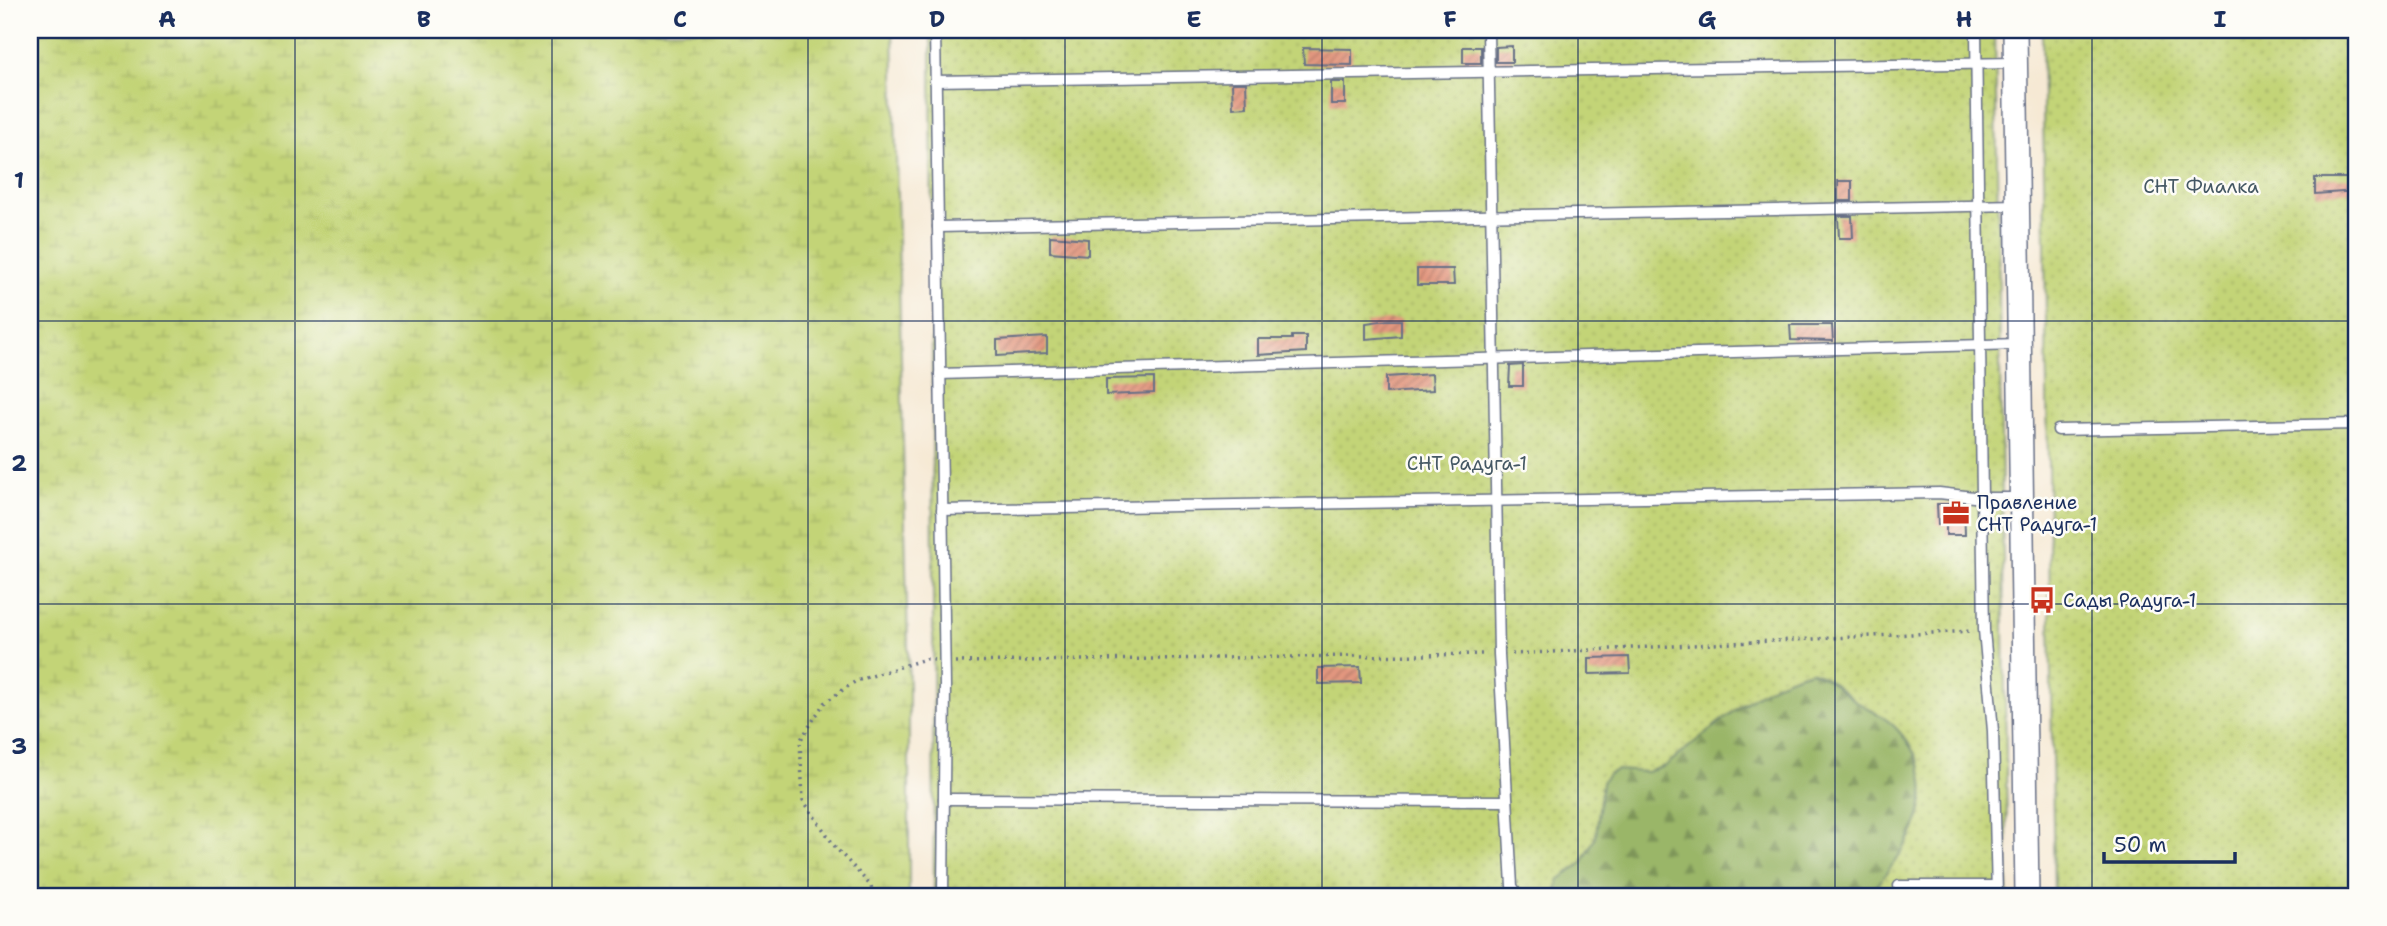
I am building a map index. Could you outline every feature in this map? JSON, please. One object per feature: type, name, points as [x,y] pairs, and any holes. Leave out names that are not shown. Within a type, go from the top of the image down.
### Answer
[{"type":"street","points":[[2015,30],[2027,896]]},
{"type":"lane","points":[[935,30],[944,661],[943,896]]},
{"type":"lane","points":[[1488,30],[1499,654],[1512,886],[1518,896]]},
{"type":"lane","points":[[1899,886],[1997,891],[1993,731],[1984,630],[1976,30]]},
{"type":"lane","points":[[935,81],[2016,62]]},
{"type":"lane","points":[[938,227],[2018,205]]},
{"type":"lane","points":[[940,374],[2020,344]]},
{"type":"lane","points":[[2058,430],[2357,424]]},
{"type":"lane","points":[[942,510],[1939,493],[1982,498],[2022,498]]},
{"type":"lane","points":[[944,799],[1507,802]]},
{"type":"path","points":[[873,896],[871,886],[836,848],[803,800],[800,741],[824,703],[856,681],[925,659],[944,661],[1499,654],[1984,630]]},
{"type":"green space","points":[[30,30],[893,30],[909,690],[909,896],[30,896]]},
{"type":"green space","name":"СНТ Радуга-1","points":[[931,30],[1995,30],[2008,896],[934,896]]},
{"type":"green space","name":"СНТ Фиалка","points":[[2042,30],[2357,30],[2357,896],[2054,896]]},
{"type":"green space","points":[[1811,671],[1891,723],[1912,749],[1921,772],[1923,793],[1920,815],[1911,836],[1899,857],[1867,896],[1556,896],[1559,880],[1582,863],[1596,836],[1602,782],[1608,774],[1617,770],[1647,772],[1665,766],[1753,697],[1792,677]]},
{"type":"building","points":[[1512,46],[1512,62],[1496,62],[1496,47]]},
{"type":"building","points":[[1463,47],[1481,47],[1481,63],[1463,63]]},
{"type":"building","points":[[1303,48],[1352,49],[1352,65],[1304,64]]},
{"type":"building","points":[[1331,82],[1345,82],[1345,104],[1331,104]]},
{"type":"building","points":[[1232,83],[1246,83],[1247,107],[1233,108]]},
{"type":"building","points":[[2315,178],[2357,178],[2357,191],[2315,194]]},
{"type":"building","points":[[1838,181],[1852,181],[1852,201],[1838,201]]},
{"type":"building","points":[[1838,216],[1852,216],[1853,238],[1839,238]]},
{"type":"building","points":[[1050,236],[1088,239],[1088,255],[1050,252]]},
{"type":"building","points":[[1417,269],[1453,269],[1454,285],[1417,285]]},
{"type":"building","points":[[1401,320],[1401,336],[1366,339],[1366,323]]},
{"type":"building","points":[[1790,325],[1832,325],[1833,341],[1791,340]]},
{"type":"building","points":[[1292,336],[1306,336],[1306,352],[1258,355],[1258,339],[1292,339]]},
{"type":"building","points":[[1047,337],[1047,353],[997,356],[997,340]]},
{"type":"building","points":[[1523,365],[1523,386],[1509,386],[1510,366]]},
{"type":"building","points":[[1432,374],[1433,390],[1386,393],[1386,377]]},
{"type":"building","points":[[1154,378],[1154,393],[1106,395],[1106,379]]},
{"type":"building","points":[[1937,504],[1964,504],[1965,535],[1946,535],[1946,525],[1938,525]]},
{"type":"building","points":[[1629,657],[1630,673],[1589,674],[1589,658]]},
{"type":"building","points":[[1360,667],[1361,683],[1318,684],[1318,668]]},
{"type":"place","name":"Правление СНТ Радуга-1","points":[[1956,513]]},
{"type":"place","name":"Сады Радуга-1","points":[[2042,600]]}]
